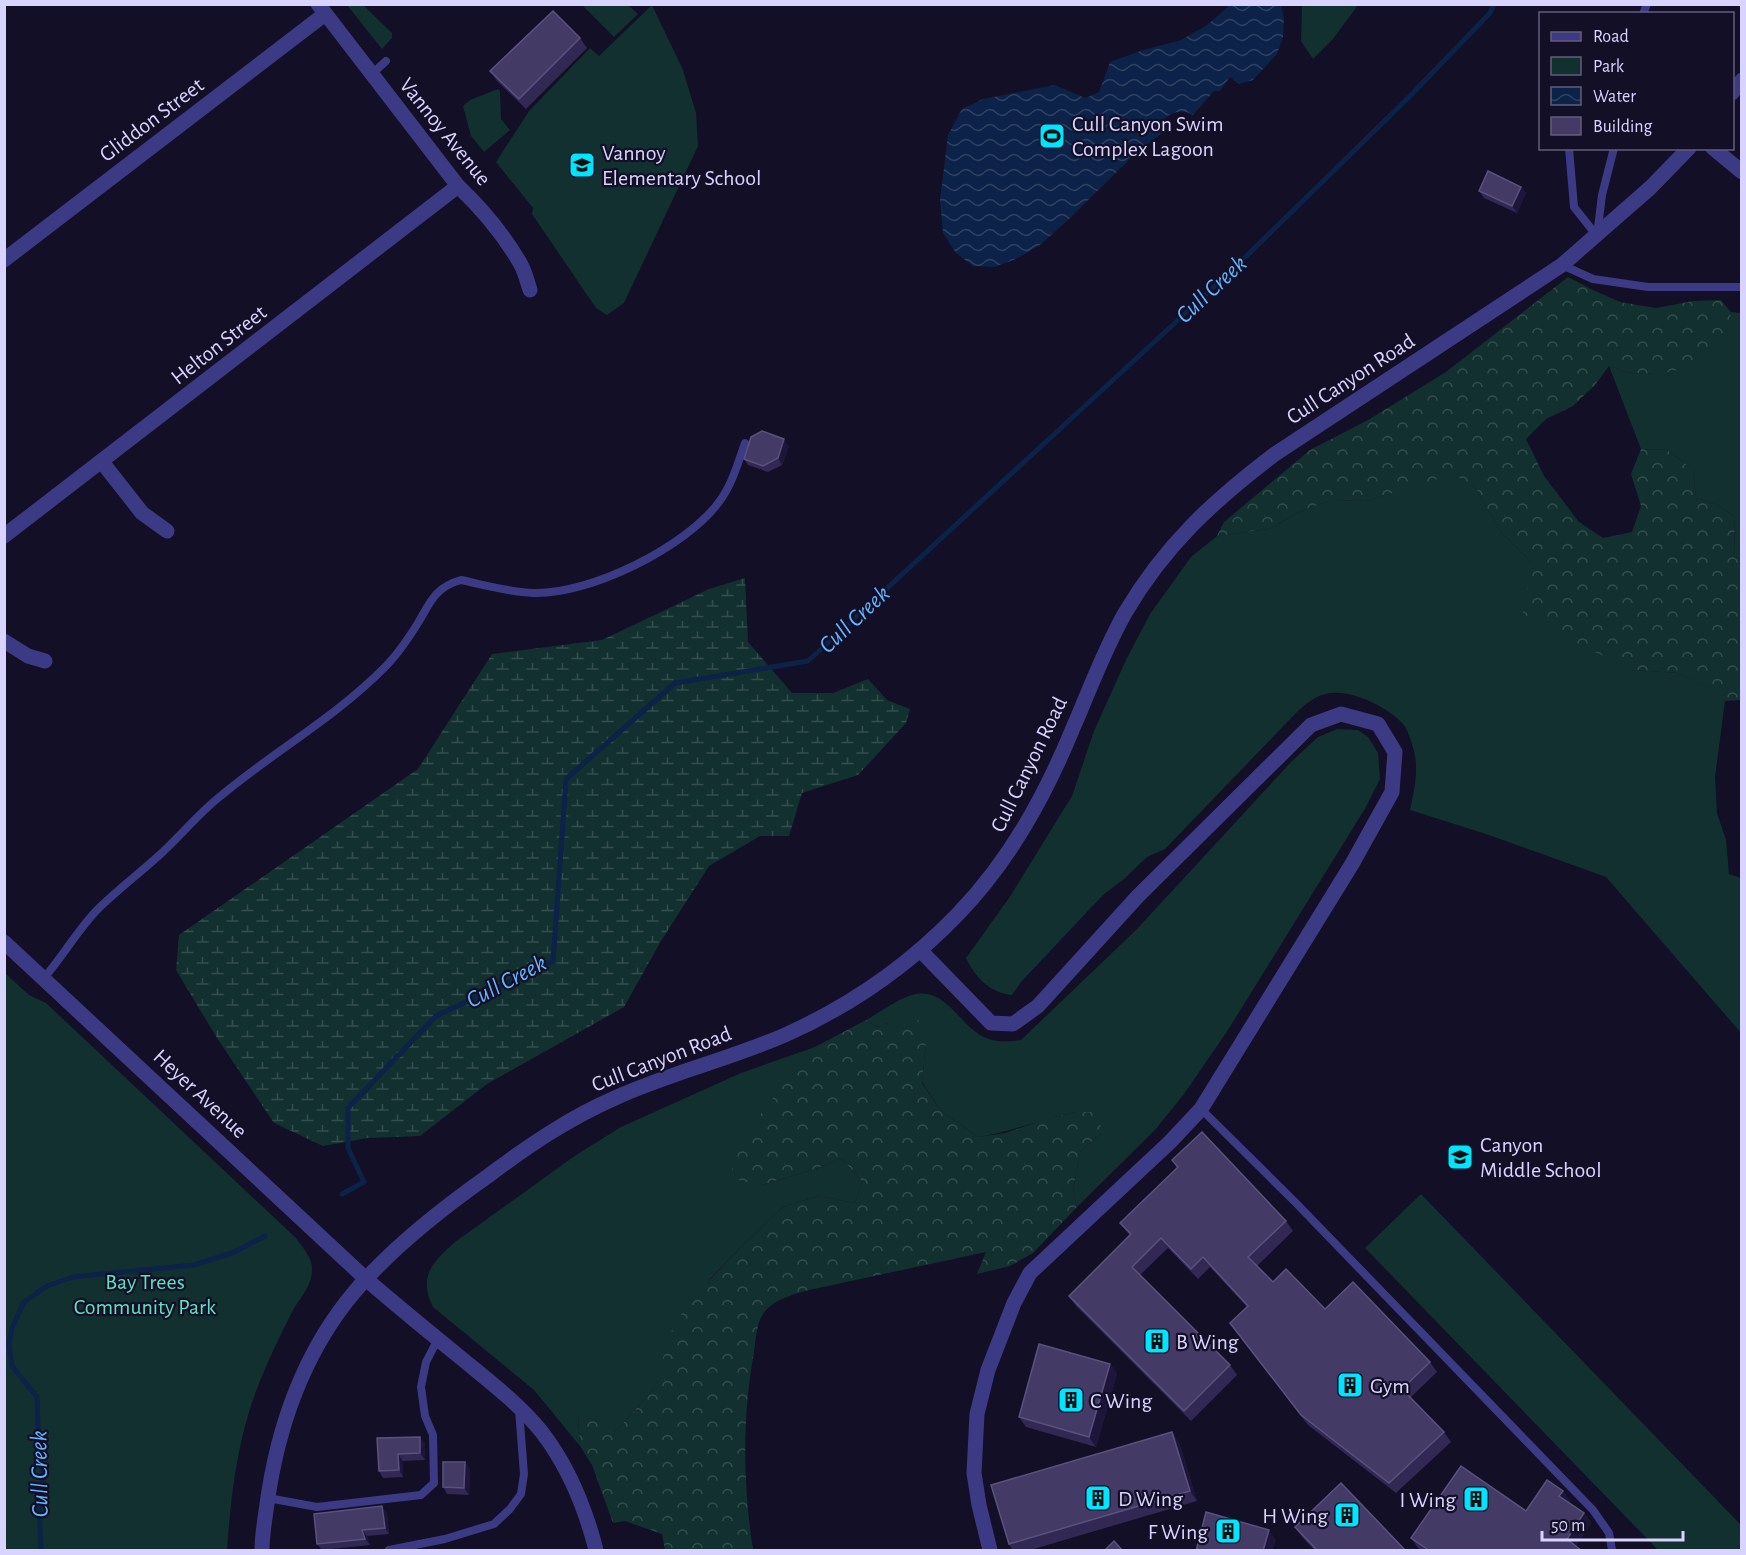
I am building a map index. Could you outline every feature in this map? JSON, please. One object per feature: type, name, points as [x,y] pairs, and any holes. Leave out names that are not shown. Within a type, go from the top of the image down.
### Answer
[{"type":"street","name":"Vannoy Avenue","points":[[322,9],[458,186],[502,236],[522,265],[530,290]]},
{"type":"street","name":"Gliddon Street","points":[[4,260],[322,9]]},
{"type":"street","name":"Cull Canyon Road","points":[[262,1551],[272,1469],[287,1411],[301,1377],[329,1326],[346,1301],[366,1279],[396,1250],[474,1186],[533,1143],[570,1120],[617,1097],[783,1036],[841,1006],[896,970],[920,950],[989,880],[1012,848],[1047,786],[1103,656],[1124,615],[1163,557],[1193,522],[1239,481],[1275,454],[1562,265],[1650,188],[1687,150]]},
{"type":"street","points":[[1715,150],[1742,172]]},
{"type":"street","name":"Helton Street","points":[[4,536],[458,186]]},
{"type":"street","points":[[102,462],[142,513],[167,531]]},
{"type":"street","points":[[4,641],[28,656],[45,661]]},
{"type":"street","points":[[920,950],[991,1023],[1013,1024],[1038,1006],[1138,896],[1311,725],[1341,714],[1378,724],[1395,752],[1392,792],[1346,874],[1201,1109],[1170,1143],[1030,1273],[1014,1303],[988,1370],[977,1414],[974,1473],[990,1551]]},
{"type":"street","name":"Heyer Avenue","points":[[4,942],[366,1279],[519,1407],[541,1432],[573,1482],[587,1517],[596,1551]]},
{"type":"lane","points":[[372,74],[386,61]]},
{"type":"lane","points":[[1569,150],[1574,207],[1597,236]]},
{"type":"lane","points":[[1597,236],[1602,195],[1613,150]]},
{"type":"lane","points":[[1562,265],[1593,279],[1648,287],[1742,287]]},
{"type":"lane","points":[[44,978],[97,910],[157,858],[202,812],[373,679],[405,643],[428,603],[441,589],[452,582],[461,580],[534,593],[563,590],[622,571],[674,543],[702,522],[719,502],[730,484],[745,443]]},
{"type":"lane","points":[[1201,1109],[1295,1202],[1593,1510],[1609,1533],[1612,1551]]},
{"type":"lane","points":[[268,1498],[317,1507],[421,1495],[434,1483],[433,1435],[425,1416],[421,1387],[426,1362],[438,1339]]},
{"type":"lane","points":[[389,1551],[445,1539],[494,1524],[510,1509],[521,1494],[524,1474],[519,1407]]},
{"type":"green space","points":[[1302,4],[1358,5],[1333,39],[1313,59],[1301,41]]},
{"type":"green space","points":[[347,5],[363,5],[392,33],[392,38],[382,49]]},
{"type":"green space","points":[[582,5],[628,5],[638,14],[614,37]]},
{"type":"green space","points":[[652,5],[683,70],[696,113],[698,146],[624,303],[607,315],[596,308],[532,214],[533,208],[496,162],[529,111],[590,48],[599,56]]},
{"type":"green space","points":[[498,89],[501,119],[510,130],[484,152],[471,136],[463,106],[470,100]]},
{"type":"green space","points":[[1568,277],[1620,302],[1656,308],[1693,301],[1721,300],[1731,312],[1727,336],[1721,347],[1700,362],[1672,371],[1644,374],[1609,366],[1595,385],[1573,406],[1546,419],[1526,439],[1544,476],[1579,522],[1603,538],[1632,532],[1641,506],[1631,474],[1641,449],[1667,450],[1693,469],[1696,498],[1716,504],[1735,517],[1734,557],[1742,564],[1741,700],[1725,701],[1719,693],[1679,673],[1633,670],[1565,638],[1523,614],[1532,563],[1499,530],[1477,490],[1454,474],[1366,501],[1332,500],[1299,512],[1269,529],[1217,536],[1224,522],[1310,450],[1368,420],[1446,372]]},
{"type":"green space","points":[[1731,312],[1741,313],[1741,564],[1734,557],[1735,517],[1716,504],[1696,498],[1693,469],[1667,450],[1641,449],[1609,366],[1630,373],[1651,374],[1727,336]]},
{"type":"green space","points":[[1454,473],[1477,490],[1499,530],[1633,670],[1679,673],[1720,693],[1725,701],[1715,777],[1717,813],[1726,840],[1729,874],[1741,878],[1741,1033],[1606,877],[1486,834],[1410,810],[1416,766],[1412,744],[1404,725],[1368,700],[1335,693],[1317,697],[1298,711],[1165,849],[1147,857],[1103,895],[1021,982],[1012,995],[997,991],[984,983],[966,958],[1009,898],[1072,796],[1094,731],[1126,660],[1150,614],[1191,557],[1217,536],[1269,529],[1299,512],[1332,500],[1366,501]]},
{"type":"green space","points":[[745,578],[748,642],[792,693],[833,693],[868,679],[887,700],[910,709],[906,723],[858,775],[802,793],[789,836],[760,836],[709,866],[661,941],[624,1007],[487,1084],[420,1136],[368,1138],[323,1146],[274,1123],[217,1038],[176,970],[179,935],[418,769],[492,654],[602,640],[709,589]]},
{"type":"green space","points":[[1337,729],[1358,730],[1368,737],[1378,753],[1380,779],[1366,807],[1228,1030],[1184,1094],[1155,1130],[1077,1207],[1073,1191],[1080,1152],[1101,1133],[1075,1112],[978,1137],[941,1111],[922,1082],[926,1043],[888,1023],[877,1027],[866,1020],[904,998],[916,994],[927,994],[936,997],[953,1009],[975,1032],[984,1037],[1002,1042],[1021,1040],[1137,929],[1292,761],[1318,737]]},
{"type":"green space","name":"Bay Trees Community Park","points":[[5,973],[29,995],[46,1003],[296,1238],[311,1261],[310,1282],[271,1355],[252,1401],[233,1485],[227,1550],[5,1550]]},
{"type":"green space","points":[[866,1020],[877,1027],[888,1023],[921,1020],[926,1043],[922,1083],[941,1111],[978,1137],[1005,1133],[1075,1112],[1100,1112],[1101,1133],[1080,1152],[1073,1191],[1077,1207],[1033,1253],[1010,1266],[977,1274],[986,1252],[809,1290],[771,1305],[763,1313],[757,1329],[747,1402],[745,1451],[747,1501],[753,1550],[665,1550],[662,1534],[625,1521],[613,1523],[592,1465],[580,1446],[578,1415],[597,1412],[615,1432],[653,1390],[672,1330],[688,1303],[783,1207],[819,1196],[855,1203],[862,1181],[841,1158],[818,1168],[762,1185],[732,1179],[732,1154],[792,1075],[816,1054],[815,1047]]},
{"type":"green space","points":[[815,1047],[817,1054],[792,1075],[762,1185],[818,1168],[841,1158],[862,1181],[855,1203],[819,1196],[783,1207],[710,1279],[662,1366],[653,1390],[614,1433],[578,1415],[580,1446],[534,1390],[433,1307],[427,1287],[427,1278],[434,1264],[455,1242],[576,1155],[621,1127],[741,1073]]},
{"type":"green space","points":[[1421,1194],[1741,1525],[1741,1550],[1658,1550],[1365,1248]]},
{"type":"water","name":"Cull Canyon Swim Complex Lagoon","points":[[1230,5],[1281,5],[1284,18],[1283,37],[1277,54],[1253,80],[1239,84],[1230,77],[1220,91],[1214,91],[1193,115],[1181,112],[1164,119],[1172,125],[1134,155],[1040,245],[1016,259],[994,267],[973,266],[956,253],[943,233],[940,200],[948,135],[962,109],[983,99],[1055,85],[1085,98],[1099,92],[1110,62],[1181,40],[1207,25]]},
{"type":"building","points":[[553,11],[580,38],[519,99],[490,71]]},
{"type":"building","points":[[1488,171],[1521,187],[1512,206],[1479,191]]},
{"type":"building","points":[[762,431],[784,439],[778,458],[763,466],[744,459],[751,437]]},
{"type":"building","points":[[1202,1132],[1286,1221],[1248,1257],[1273,1282],[1286,1269],[1325,1309],[1353,1282],[1430,1362],[1402,1389],[1444,1432],[1389,1483],[1301,1415],[1230,1323],[1248,1306],[1203,1257],[1191,1269],[1161,1238],[1132,1267],[1230,1365],[1184,1411],[1069,1296],[1131,1234],[1120,1223],[1178,1167],[1172,1160]]},
{"type":"building","name":"C Wing","points":[[1039,1344],[1110,1364],[1089,1437],[1019,1417]]},
{"type":"building","name":"D Wing","points":[[1172,1432],[1190,1491],[1009,1544],[991,1485]]},
{"type":"building","points":[[420,1437],[420,1453],[398,1454],[399,1470],[379,1471],[377,1438]]},
{"type":"building","points":[[443,1462],[465,1462],[464,1488],[443,1487]]},
{"type":"building","name":"I Wing","points":[[1461,1466],[1526,1511],[1547,1480],[1563,1491],[1559,1496],[1584,1513],[1567,1539],[1582,1551],[1430,1551],[1411,1538]]},
{"type":"building","name":"H Wing","points":[[1341,1483],[1406,1551],[1318,1551],[1295,1527]]},
{"type":"building","points":[[382,1506],[385,1528],[362,1530],[365,1539],[317,1544],[314,1514]]},
{"type":"building","points":[[1206,1512],[1269,1530],[1263,1551],[1196,1551]]},
{"type":"building","points":[[1114,1541],[1123,1551],[1104,1551]]},
{"type":"waterway","name":"Cull Creek","points":[[342,1194],[364,1182],[348,1148],[348,1108],[436,1016],[553,961],[566,779],[675,683],[808,661],[1228,274],[1409,97],[1490,13],[1494,4]]},
{"type":"waterway","name":"Cull Creek","points":[[41,1550],[39,1504],[44,1478],[39,1456],[37,1397],[12,1366],[9,1345],[12,1328],[24,1302],[47,1286],[73,1277],[194,1265],[232,1253],[265,1236]]},
{"type":"place","name":"Cull Canyon Swim Complex Lagoon","points":[[1052,136]]},
{"type":"place","name":"Vannoy Elementary School","points":[[582,165]]},
{"type":"place","name":"Canyon Middle School","points":[[1460,1157]]},
{"type":"place","name":"B Wing","points":[[1157,1341]]},
{"type":"place","name":"Gym","points":[[1350,1385]]},
{"type":"place","name":"C Wing","points":[[1071,1400]]},
{"type":"place","name":"D Wing","points":[[1098,1498]]},
{"type":"place","name":"I Wing","points":[[1476,1499]]},
{"type":"place","name":"H Wing","points":[[1347,1515]]},
{"type":"place","name":"F Wing","points":[[1228,1531]]}]
